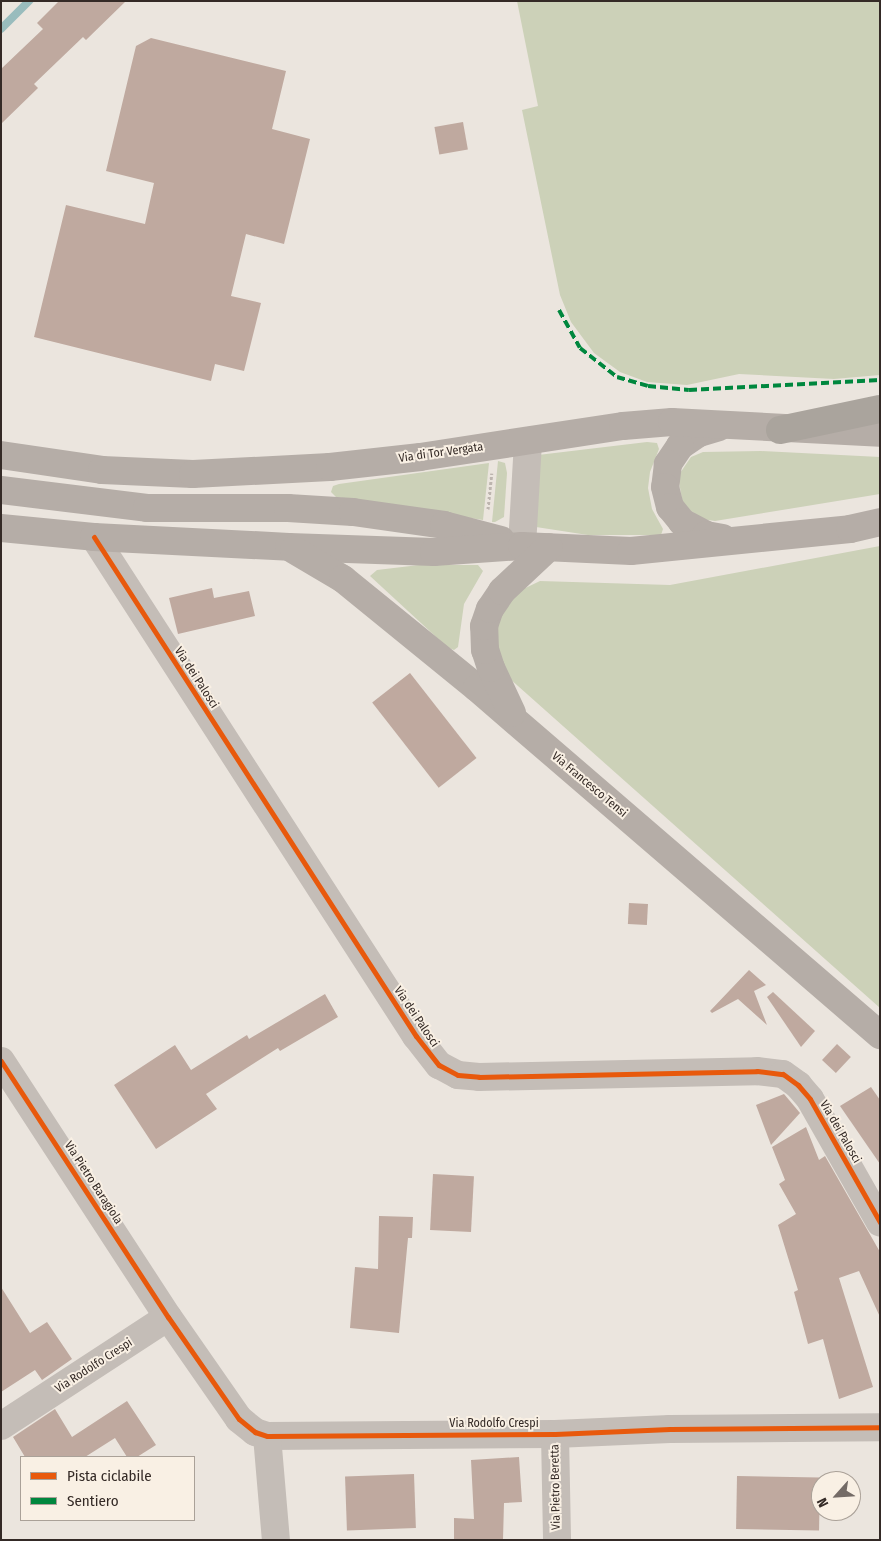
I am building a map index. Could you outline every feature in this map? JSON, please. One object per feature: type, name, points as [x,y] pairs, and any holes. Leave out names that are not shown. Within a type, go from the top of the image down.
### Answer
[{"type":"highway","points":[[780,430],[880,408]]},
{"type":"main road","name":"Via di Tor Vergata","points":[[1,455],[102,470],[193,474],[330,467],[656,423],[746,425],[780,430],[880,434]]},
{"type":"main road","points":[[746,425],[711,429],[687,439],[668,464],[666,487],[673,512],[689,528],[720,538],[755,538]]},
{"type":"main road","points":[[1,490],[147,508],[288,508],[352,512],[444,525],[522,546]]},
{"type":"main road","points":[[1,528],[94,537],[434,552],[522,546],[657,550],[850,529],[880,522]]},
{"type":"main road","name":"Via Francesco Tensi","points":[[289,547],[344,578],[517,723],[880,1035]]},
{"type":"main road","points":[[517,723],[491,668],[485,650],[484,626],[490,609],[502,591],[548,547]]},
{"type":"street","points":[[522,546],[528,441]]},
{"type":"street","name":"Via dei Palosci","points":[[94,537],[416,1036],[439,1065],[458,1075],[479,1078],[757,1071],[783,1074],[798,1084],[810,1099],[880,1222]]},
{"type":"street","name":"Via Pietro Baragiola","points":[[1,1061],[168,1317]]},
{"type":"street","name":"Via Rodolfo Crespi","points":[[1,1426],[168,1317],[239,1419],[248,1429],[268,1436],[555,1434],[670,1429],[880,1427]]},
{"type":"street","name":"Via Pietro Beretta","points":[[555,1434],[557,1540]]},
{"type":"street","points":[[268,1436],[276,1540]]},
{"type":"path","points":[[488,511],[492,463]]},
{"type":"green space","points":[[517,1],[880,1],[880,375],[834,379],[739,374],[687,385],[647,382],[620,372],[594,353],[571,322],[560,295],[522,110],[538,106]]},
{"type":"green space","points":[[647,442],[657,443],[659,449],[650,472],[648,488],[652,509],[663,529],[661,535],[588,535],[536,527],[538,455]]},
{"type":"green space","points":[[761,451],[880,457],[880,494],[715,521],[702,519],[683,505],[678,476],[691,457],[703,452]]},
{"type":"green space","points":[[498,461],[505,463],[507,473],[504,517],[492,522]]},
{"type":"green space","points":[[489,463],[483,520],[336,497],[331,492],[333,486],[339,484]]},
{"type":"green space","points":[[880,546],[880,1008],[509,678],[495,652],[497,620],[517,592],[540,581],[670,585]]},
{"type":"green space","points":[[419,565],[478,565],[483,571],[464,604],[458,647],[454,650],[447,647],[370,576],[377,570]]},
{"type":"building","points":[[59,1],[126,1],[86,40],[83,37],[34,84],[38,88],[1,124],[1,69],[43,29],[37,23]]},
{"type":"building","points":[[151,38],[286,71],[272,129],[310,139],[284,244],[246,234],[231,296],[261,303],[244,371],[215,364],[211,381],[34,337],[66,205],[145,224],[154,183],[106,171],[136,46]]},
{"type":"building","points":[[463,122],[468,150],[439,155],[434,127]]},
{"type":"building","points":[[212,588],[214,598],[249,591],[255,616],[178,634],[169,598]]},
{"type":"building","points":[[410,673],[476,758],[439,788],[372,703]]},
{"type":"building","points":[[629,903],[648,904],[647,925],[628,924]]},
{"type":"building","points":[[749,970],[766,985],[754,991],[767,1025],[738,999],[712,1013],[710,1011]]},
{"type":"building","points":[[773,992],[815,1031],[801,1047],[767,997]]},
{"type":"building","points":[[325,994],[338,1017],[280,1051],[278,1048],[206,1094],[217,1109],[156,1149],[114,1085],[175,1045],[191,1070],[247,1035],[249,1039]]},
{"type":"building","points":[[837,1044],[851,1057],[836,1073],[822,1060]]},
{"type":"building","points":[[871,1087],[880,1100],[880,1164],[840,1106]]},
{"type":"building","points":[[784,1094],[800,1113],[771,1145],[756,1105]]},
{"type":"building","points":[[806,1127],[819,1160],[825,1156],[880,1252],[880,1317],[859,1271],[839,1278],[873,1387],[839,1399],[823,1339],[808,1344],[794,1292],[798,1290],[778,1225],[796,1214],[779,1184],[785,1180],[772,1147]]},
{"type":"building","points":[[433,1174],[474,1176],[471,1232],[430,1230]]},
{"type":"building","points":[[379,1216],[413,1217],[412,1238],[408,1238],[399,1333],[350,1328],[355,1267],[378,1269]]},
{"type":"building","points":[[1,1287],[30,1333],[47,1322],[72,1359],[42,1380],[35,1370],[1,1392]]},
{"type":"building","points":[[127,1401],[156,1445],[139,1456],[126,1456],[115,1438],[87,1456],[24,1456],[13,1437],[55,1409],[72,1437]]},
{"type":"building","points":[[519,1457],[522,1502],[504,1503],[503,1540],[454,1540],[454,1518],[474,1519],[471,1460]]},
{"type":"building","points":[[414,1474],[416,1528],[347,1530],[345,1476]]},
{"type":"building","points":[[737,1476],[811,1477],[811,1521],[819,1521],[819,1530],[736,1529]]},
{"type":"waterway","points":[[1,29],[29,1]]},
{"type":"marked path","points":[[559,310],[580,348],[617,377],[648,386],[689,390],[880,380]]},
{"type":"cycle path","points":[[94,537],[416,1036],[439,1065],[458,1075],[479,1077],[757,1071],[783,1074],[798,1085],[810,1099],[880,1222]]},
{"type":"cycle path","points":[[1,1061],[168,1317],[239,1419],[255,1432],[267,1436],[555,1434],[670,1429],[880,1427]]}]
